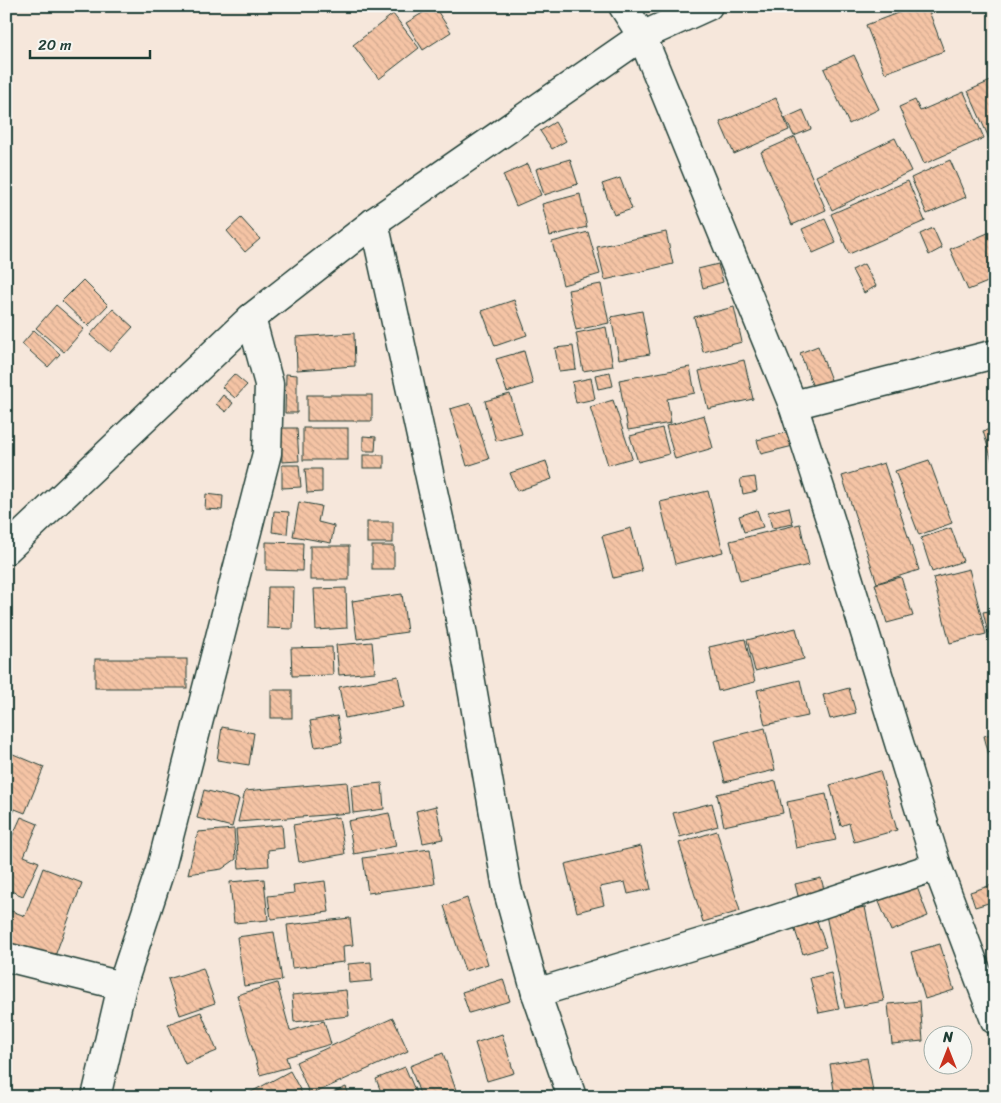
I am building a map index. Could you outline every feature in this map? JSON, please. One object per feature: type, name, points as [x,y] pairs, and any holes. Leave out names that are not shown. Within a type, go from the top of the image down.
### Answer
[{"type":"street","points":[[622,6],[642,36],[793,405],[830,519],[936,866],[995,1020]]},
{"type":"street","points":[[6,550],[251,318],[374,222],[642,36],[708,6]]},
{"type":"street","points":[[374,222],[456,596],[507,888],[536,993],[572,1097]]},
{"type":"street","points":[[96,1097],[122,986],[162,864],[267,453],[270,384],[251,318]]},
{"type":"street","points":[[793,405],[995,354]]},
{"type":"street","points":[[536,993],[737,932],[936,866]]},
{"type":"street","points":[[6,958],[122,986]]},
{"type":"building","points":[[434,6],[451,32],[423,50],[406,23]]},
{"type":"building","points":[[916,6],[927,6],[944,51],[885,73],[866,25]]},
{"type":"building","points":[[393,14],[419,48],[379,79],[353,45]]},
{"type":"building","points":[[854,55],[879,109],[849,124],[824,69]]},
{"type":"building","points":[[995,79],[995,136],[989,138],[968,91]]},
{"type":"building","points":[[964,92],[984,138],[924,164],[899,107],[915,100],[920,111]]},
{"type":"building","points":[[776,98],[789,130],[734,154],[720,122]]},
{"type":"building","points":[[803,110],[811,129],[794,136],[785,118]]},
{"type":"building","points":[[555,122],[566,141],[552,149],[540,131]]},
{"type":"building","points":[[795,137],[826,210],[792,225],[761,152]]},
{"type":"building","points":[[895,138],[911,171],[832,210],[816,176]]},
{"type":"building","points":[[570,159],[578,184],[544,195],[536,169]]},
{"type":"building","points":[[950,160],[966,197],[927,214],[911,178]]},
{"type":"building","points":[[528,164],[541,195],[516,206],[503,175]]},
{"type":"building","points":[[620,178],[632,209],[614,215],[602,184]]},
{"type":"building","points":[[908,181],[925,221],[849,254],[831,214]]},
{"type":"building","points":[[580,194],[587,227],[550,236],[542,204]]},
{"type":"building","points":[[241,218],[260,239],[245,252],[227,231]]},
{"type":"building","points":[[825,219],[836,243],[813,253],[802,229]]},
{"type":"building","points":[[933,228],[942,248],[929,255],[920,234]]},
{"type":"building","points":[[995,230],[995,279],[968,290],[950,249]]},
{"type":"building","points":[[588,232],[600,274],[563,285],[552,242]]},
{"type":"building","points":[[666,232],[673,264],[605,280],[597,247]]},
{"type":"building","points":[[718,264],[723,282],[703,288],[698,269]]},
{"type":"building","points":[[864,264],[876,286],[864,293],[852,270]]},
{"type":"building","points":[[83,280],[108,305],[88,326],[62,301]]},
{"type":"building","points":[[601,284],[609,323],[576,330],[568,290]]},
{"type":"building","points":[[514,300],[527,335],[495,346],[482,311]]},
{"type":"building","points":[[56,305],[84,329],[64,352],[36,328]]},
{"type":"building","points":[[734,307],[742,342],[703,352],[694,317]]},
{"type":"building","points":[[113,309],[133,327],[110,352],[90,335]]},
{"type":"building","points":[[642,311],[650,354],[619,359],[611,317]]},
{"type":"building","points":[[606,327],[613,366],[583,371],[576,333]]},
{"type":"building","points":[[34,330],[60,354],[48,367],[22,344]]},
{"type":"building","points":[[354,333],[355,366],[297,370],[296,337]]},
{"type":"building","points":[[573,346],[576,369],[559,371],[555,348]]},
{"type":"building","points":[[818,346],[831,380],[813,387],[800,353]]},
{"type":"building","points":[[524,351],[533,384],[507,392],[496,359]]},
{"type":"building","points":[[744,360],[753,399],[708,409],[699,371]]},
{"type":"building","points":[[690,367],[695,393],[667,399],[671,423],[628,430],[619,380]]},
{"type":"building","points":[[610,372],[613,386],[598,389],[595,375]]},
{"type":"building","points":[[234,374],[247,385],[235,398],[222,387]]},
{"type":"building","points":[[286,374],[297,375],[297,413],[285,413]]},
{"type":"building","points":[[591,378],[595,399],[576,403],[572,382]]},
{"type":"building","points":[[510,394],[522,434],[496,441],[485,401]]},
{"type":"building","points":[[223,395],[233,403],[226,412],[216,404]]},
{"type":"building","points":[[307,395],[372,395],[372,421],[307,421]]},
{"type":"building","points":[[613,400],[632,458],[608,465],[590,407]]},
{"type":"building","points":[[471,403],[489,459],[467,466],[450,409]]},
{"type":"building","points":[[704,415],[713,448],[675,459],[666,426]]},
{"type":"building","points":[[281,428],[297,428],[299,461],[282,462]]},
{"type":"building","points":[[303,428],[348,428],[348,460],[303,460]]},
{"type":"building","points":[[662,428],[669,454],[638,462],[630,436]]},
{"type":"building","points":[[995,428],[995,470],[983,431]]},
{"type":"building","points":[[789,432],[793,446],[761,454],[757,440]]},
{"type":"building","points":[[363,436],[376,437],[375,451],[363,451]]},
{"type":"building","points":[[363,455],[384,455],[384,468],[363,468]]},
{"type":"building","points":[[929,460],[952,523],[919,535],[895,471]]},
{"type":"building","points":[[546,461],[552,479],[517,491],[510,473]]},
{"type":"building","points":[[884,463],[919,570],[877,583],[842,476]]},
{"type":"building","points":[[282,465],[299,465],[301,487],[282,488]]},
{"type":"building","points":[[305,469],[322,469],[322,492],[307,493]]},
{"type":"building","points":[[755,477],[757,491],[743,494],[740,479]]},
{"type":"building","points":[[708,491],[723,552],[675,564],[660,502]]},
{"type":"building","points":[[206,494],[223,496],[222,510],[205,509]]},
{"type":"building","points":[[299,502],[321,506],[318,522],[334,526],[331,543],[293,536]]},
{"type":"building","points":[[789,507],[793,524],[772,528],[768,512]]},
{"type":"building","points":[[757,510],[763,527],[744,532],[739,516]]},
{"type":"building","points":[[274,511],[289,512],[287,534],[272,532]]},
{"type":"building","points":[[367,522],[393,522],[393,543],[367,543]]},
{"type":"building","points":[[800,524],[809,565],[740,581],[730,541]]},
{"type":"building","points":[[631,528],[642,571],[613,578],[602,536]]},
{"type":"building","points":[[951,528],[963,561],[932,572],[921,538]]},
{"type":"building","points":[[266,542],[303,543],[302,571],[266,570]]},
{"type":"building","points":[[310,546],[349,546],[349,580],[310,580]]},
{"type":"building","points":[[372,546],[394,546],[394,569],[372,569]]},
{"type":"building","points":[[969,569],[986,634],[950,643],[933,578]]},
{"type":"building","points":[[901,577],[913,616],[887,623],[875,584]]},
{"type":"building","points":[[268,587],[294,587],[293,629],[267,628]]},
{"type":"building","points":[[346,588],[347,628],[316,630],[314,589]]},
{"type":"building","points":[[402,594],[407,632],[357,639],[352,601]]},
{"type":"building","points":[[995,610],[995,631],[988,633],[983,612]]},
{"type":"building","points":[[796,628],[804,659],[755,671],[747,640]]},
{"type":"building","points":[[745,639],[755,682],[718,691],[709,647]]},
{"type":"building","points":[[372,642],[375,672],[339,675],[336,645]]},
{"type":"building","points":[[332,647],[333,675],[292,676],[291,648]]},
{"type":"building","points":[[95,659],[187,659],[187,688],[95,688]]},
{"type":"building","points":[[398,676],[404,707],[345,718],[339,687]]},
{"type":"building","points":[[800,680],[808,716],[765,725],[757,690]]},
{"type":"building","points":[[849,688],[856,713],[830,719],[823,695]]},
{"type":"building","points":[[271,690],[292,690],[292,718],[271,718]]},
{"type":"building","points":[[337,716],[342,743],[315,747],[310,721]]},
{"type":"building","points":[[222,727],[254,733],[249,765],[217,760]]},
{"type":"building","points":[[765,728],[775,770],[725,782],[714,741]]},
{"type":"building","points":[[995,733],[995,754],[989,755],[984,736]]},
{"type":"building","points":[[6,751],[44,767],[25,813],[15,809],[6,829]]},
{"type":"building","points":[[880,771],[897,830],[854,842],[849,823],[841,826],[830,785]]},
{"type":"building","points":[[776,781],[783,813],[724,826],[717,794]]},
{"type":"building","points":[[347,782],[350,813],[238,822],[245,791]]},
{"type":"building","points":[[382,783],[384,809],[353,813],[351,786]]},
{"type":"building","points":[[204,790],[239,799],[232,827],[197,818]]},
{"type":"building","points":[[826,794],[836,840],[796,848],[787,802]]},
{"type":"building","points":[[712,803],[718,826],[680,837],[673,813]]},
{"type":"building","points":[[436,806],[443,839],[423,843],[416,811]]},
{"type":"building","points":[[389,813],[396,846],[354,854],[348,821]]},
{"type":"building","points":[[21,817],[38,824],[24,856],[39,862],[23,896],[6,889],[6,846],[8,846]]},
{"type":"building","points":[[339,817],[345,854],[299,862],[293,825]]},
{"type":"building","points":[[282,825],[284,848],[268,850],[269,866],[239,868],[236,829]]},
{"type":"building","points":[[234,829],[236,859],[222,869],[188,874],[198,832]]},
{"type":"building","points":[[717,831],[740,911],[703,922],[679,843]]},
{"type":"building","points":[[641,846],[651,889],[628,894],[625,882],[600,887],[604,905],[577,912],[565,864]]},
{"type":"building","points":[[430,849],[435,884],[368,893],[363,858]]},
{"type":"building","points":[[43,868],[82,883],[52,964],[6,948],[6,909],[25,916]]},
{"type":"building","points":[[821,878],[827,901],[801,907],[795,884]]},
{"type":"building","points":[[264,879],[268,920],[234,923],[230,882]]},
{"type":"building","points":[[325,881],[329,912],[271,919],[268,896],[294,893],[293,885]]},
{"type":"building","points":[[915,882],[928,916],[891,931],[877,897]]},
{"type":"building","points":[[995,884],[995,901],[975,907],[970,892]]},
{"type":"building","points":[[467,898],[488,964],[465,971],[444,906]]},
{"type":"building","points":[[865,907],[884,1001],[845,1008],[826,915]]},
{"type":"building","points":[[350,918],[353,945],[343,946],[344,962],[292,968],[287,925]]},
{"type":"building","points":[[817,921],[826,947],[803,954],[794,927]]},
{"type":"building","points":[[274,932],[282,980],[244,986],[237,937]]},
{"type":"building","points":[[940,944],[954,990],[925,999],[911,952]]},
{"type":"building","points":[[371,962],[372,981],[349,983],[348,964]]},
{"type":"building","points":[[203,968],[215,1003],[180,1015],[168,979]]},
{"type":"building","points":[[831,973],[839,1009],[819,1013],[810,978]]},
{"type":"building","points":[[503,979],[510,1001],[469,1013],[462,992]]},
{"type":"building","points":[[277,983],[290,1031],[324,1021],[331,1044],[286,1057],[289,1067],[260,1075],[237,995]]},
{"type":"building","points":[[346,990],[349,1016],[294,1022],[292,995]]},
{"type":"building","points":[[920,1001],[923,1041],[892,1044],[888,1004]]},
{"type":"building","points":[[201,1012],[217,1051],[185,1064],[168,1024]]},
{"type":"building","points":[[393,1018],[408,1051],[310,1095],[296,1062]]},
{"type":"building","points":[[502,1034],[514,1073],[487,1081],[475,1043]]},
{"type":"building","points":[[443,1053],[456,1090],[437,1097],[421,1097],[410,1066]]},
{"type":"building","points":[[867,1058],[874,1097],[835,1097],[830,1064]]},
{"type":"building","points":[[405,1067],[418,1097],[383,1097],[376,1079]]},
{"type":"building","points":[[290,1071],[304,1097],[242,1097]]},
{"type":"building","points":[[346,1087],[350,1097],[323,1097]]},
{"type":"building","points":[[466,1091],[468,1097],[448,1097]]},
{"type":"building","points":[[537,1092],[538,1097],[518,1097]]}]
